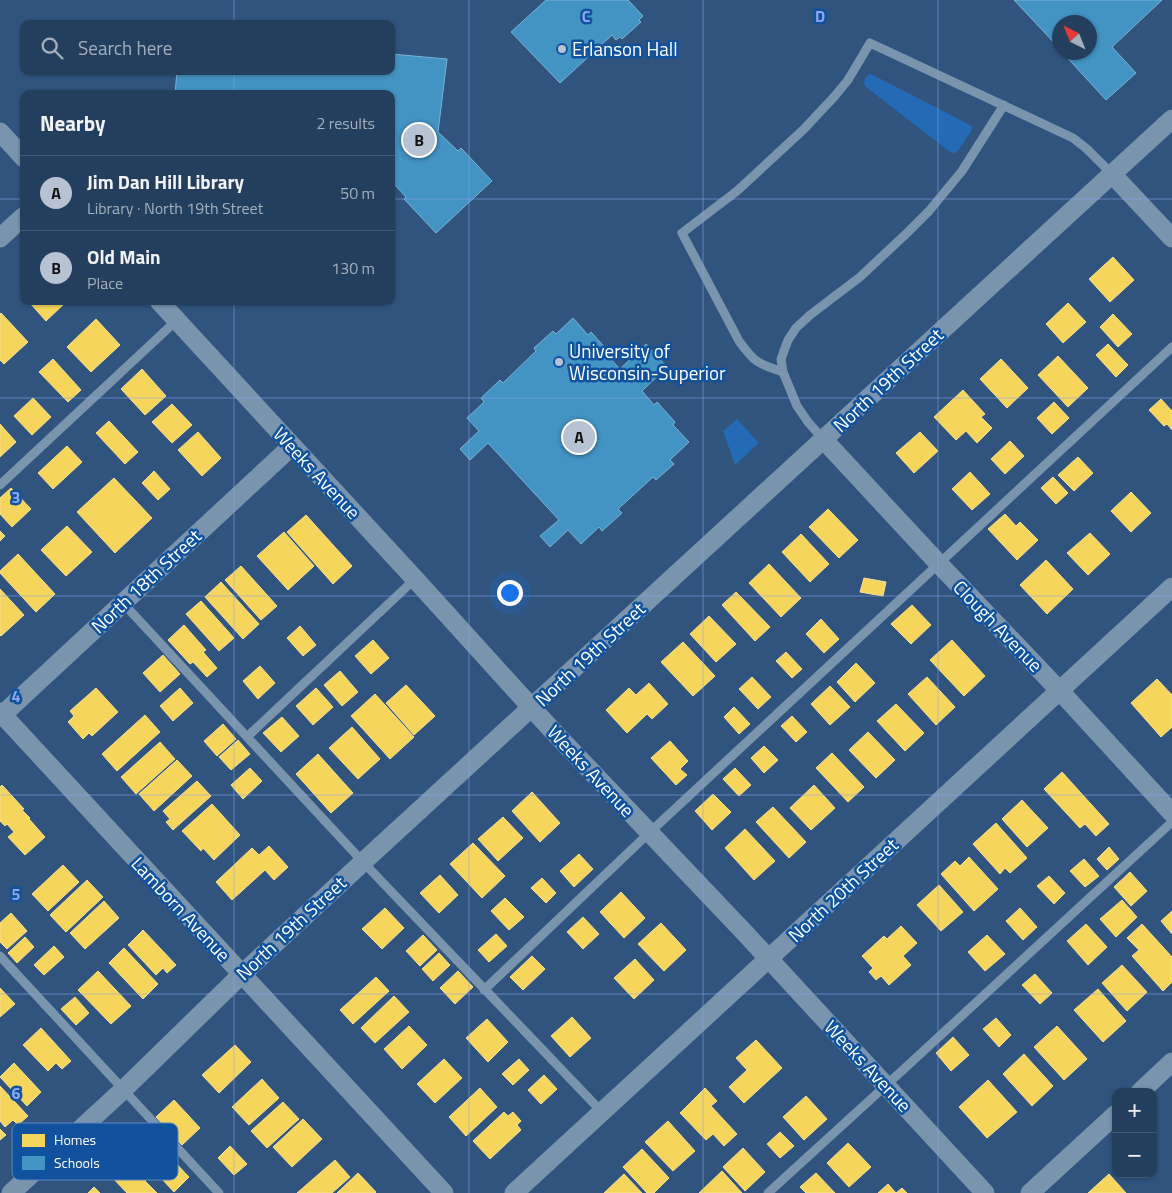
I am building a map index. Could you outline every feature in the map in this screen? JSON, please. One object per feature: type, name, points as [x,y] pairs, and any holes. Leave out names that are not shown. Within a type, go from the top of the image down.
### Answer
[{"type":"street","name":"North 19th Street","points":[[87,1123],[241,975],[363,862],[1172,120]]},
{"type":"street","points":[[0,132],[20,154]]},
{"type":"street","points":[[1112,174],[1172,238]]},
{"type":"street","points":[[0,238],[20,220]]},
{"type":"street","name":"Weeks Avenue","points":[[163,305],[532,708],[986,1193]]},
{"type":"street","name":"Clough Avenue","points":[[824,439],[1172,813]]},
{"type":"street","name":"North 18th Street","points":[[1,715],[292,446]]},
{"type":"street","name":"North 20th Street","points":[[514,1193],[1172,587]]},
{"type":"street","name":"Lamborn Avenue","points":[[1,715],[444,1193]]},
{"type":"street","points":[[1144,1088],[1172,1062]]},
{"type":"street","points":[[1030,1193],[1112,1118]]},
{"type":"street","name":"North 19th Street","points":[[10,1193],[24,1180]]},
{"type":"lane","points":[[783,372],[759,364],[743,347],[682,234],[737,191],[804,129],[848,80],[870,43],[1073,138],[1112,174]]},
{"type":"lane","points":[[824,439],[808,422],[797,406],[783,372],[781,359],[788,340],[796,328],[860,277],[929,211],[962,171],[1004,105]]},
{"type":"lane","points":[[0,485],[177,320]]},
{"type":"lane","points":[[484,990],[649,833],[1172,347]]},
{"type":"lane","points":[[247,737],[415,579]]},
{"type":"lane","points":[[123,602],[363,862],[602,1112]]},
{"type":"lane","points":[[768,1193],[1172,822]]},
{"type":"lane","points":[[1,957],[154,1123]]},
{"type":"lane","points":[[178,1149],[219,1193]]},
{"type":"shaded area","points":[[870,74],[972,126],[972,130],[957,152],[950,152],[866,87],[864,84],[865,80]]},
{"type":"shaded area","points":[[737,419],[759,443],[735,465],[723,431]]},
{"type":"building: Homes","points":[[1113,257],[1134,280],[1110,302],[1089,279]]},
{"type":"building: Homes","points":[[1068,303],[1086,322],[1063,343],[1046,324]]},
{"type":"building: Homes","points":[[32,305],[63,305],[46,321]]},
{"type":"building: Homes","points":[[1,313],[28,342],[4,364],[0,360]]},
{"type":"building: Homes","points":[[1113,314],[1132,334],[1118,347],[1100,327]]},
{"type":"building: Homes","points":[[96,319],[120,345],[91,372],[67,347]]},
{"type":"building: Homes","points":[[1108,344],[1128,365],[1116,377],[1096,355]]},
{"type":"building: Homes","points":[[1058,356],[1088,388],[1068,407],[1038,375]]},
{"type":"building: Homes","points":[[53,359],[81,390],[68,402],[39,372]]},
{"type":"building: Homes","points":[[1001,359],[1028,388],[1007,408],[980,379]]},
{"type":"building: Homes","points":[[142,369],[166,396],[145,415],[121,389]]},
{"type":"building: Homes","points":[[963,390],[985,414],[981,417],[992,428],[977,443],[966,431],[956,440],[934,417]]},
{"type":"building: Homes","points":[[33,398],[51,417],[32,435],[14,416]]},
{"type":"building: Homes","points":[[1161,399],[1172,411],[1172,430],[1167,424],[1164,426],[1149,410]]},
{"type":"building: Homes","points":[[1054,402],[1069,418],[1052,434],[1037,418]]},
{"type":"building: Homes","points":[[172,404],[192,425],[172,443],[152,422]]},
{"type":"building: Homes","points":[[109,421],[138,452],[125,464],[96,433]]},
{"type":"building: Homes","points":[[0,424],[16,442],[0,457]]},
{"type":"building: Homes","points":[[198,432],[221,458],[202,476],[178,450]]},
{"type":"building: Homes","points":[[920,432],[938,451],[914,473],[896,453]]},
{"type":"building: Homes","points":[[1010,441],[1024,456],[1005,474],[991,459]]},
{"type":"building: Homes","points":[[67,446],[82,462],[53,489],[38,473]]},
{"type":"building: Homes","points":[[1078,457],[1093,473],[1074,491],[1058,475]]},
{"type":"building: Homes","points":[[154,471],[170,489],[158,500],[142,483]]},
{"type":"building: Homes","points":[[970,472],[990,494],[972,510],[952,489]]},
{"type":"building: Homes","points":[[1053,477],[1068,493],[1056,504],[1041,488]]},
{"type":"building: Homes","points":[[114,478],[152,518],[115,553],[77,512]]},
{"type":"building: Homes","points":[[11,488],[31,509],[12,527],[0,514],[0,498]]},
{"type":"building: Homes","points":[[1131,492],[1151,513],[1131,532],[1111,511]]},
{"type":"building: Homes","points":[[828,509],[858,540],[839,558],[809,527]]},
{"type":"building: Homes","points":[[1005,514],[1016,526],[1020,522],[1038,540],[1017,560],[988,529]]},
{"type":"building: Homes","points":[[306,515],[352,566],[333,584],[287,532]]},
{"type":"building: Homes","points":[[67,526],[92,552],[66,576],[41,550]]},
{"type":"building: Homes","points":[[0,531],[5,536],[0,541]]},
{"type":"building: Homes","points":[[284,532],[314,566],[288,590],[257,556]]},
{"type":"building: Homes","points":[[1090,533],[1110,554],[1088,575],[1067,553]]},
{"type":"building: Homes","points":[[801,534],[829,564],[810,582],[782,552]]},
{"type":"building: Homes","points":[[18,554],[55,594],[36,612],[0,573]]},
{"type":"building: Homes","points":[[1046,560],[1073,589],[1047,614],[1020,585]]},
{"type":"building: Homes","points":[[769,564],[801,598],[781,617],[749,583]]},
{"type":"building: Homes","points":[[241,566],[277,606],[261,620],[225,580]]},
{"type":"building: Homes","points":[[864,578],[886,582],[883,596],[860,592]]},
{"type":"building: Homes","points":[[221,582],[259,624],[243,639],[205,597]]},
{"type":"building: Homes","points":[[0,589],[24,615],[1,636],[0,635]]},
{"type":"building: Homes","points":[[736,592],[770,627],[755,641],[722,605]]},
{"type":"building: Homes","points":[[201,601],[234,638],[219,651],[186,614]]},
{"type":"building: Homes","points":[[912,605],[931,625],[911,644],[891,624]]},
{"type":"building: Homes","points":[[709,616],[736,644],[716,662],[690,634]]},
{"type":"building: Homes","points":[[821,619],[839,639],[824,653],[806,634]]},
{"type":"building: Homes","points":[[184,625],[206,650],[203,652],[217,668],[207,677],[193,662],[190,664],[168,640]]},
{"type":"building: Homes","points":[[300,626],[316,645],[303,656],[287,638]]},
{"type":"building: Homes","points":[[373,640],[389,658],[371,674],[355,656]]},
{"type":"building: Homes","points":[[952,640],[985,676],[964,696],[930,660]]},
{"type":"building: Homes","points":[[683,642],[715,676],[693,696],[661,662]]},
{"type":"building: Homes","points":[[786,652],[802,669],[792,678],[776,661]]},
{"type":"building: Homes","points":[[163,655],[180,674],[160,692],[143,673]]},
{"type":"building: Homes","points":[[856,663],[875,683],[855,702],[837,682]]},
{"type":"building: Homes","points":[[260,666],[275,683],[258,699],[243,681]]},
{"type":"building: Homes","points":[[340,671],[358,692],[342,706],[324,685]]},
{"type":"building: Homes","points":[[752,677],[771,697],[758,709],[739,689]]},
{"type":"building: Homes","points":[[927,677],[955,707],[936,725],[908,694]]},
{"type":"building: Homes","points":[[1157,679],[1172,695],[1172,727],[1161,737],[1131,703]]},
{"type":"building: Homes","points":[[649,683],[668,704],[652,719],[647,714],[627,733],[606,710],[629,688],[636,695]]},
{"type":"building: Homes","points":[[406,685],[435,716],[414,735],[386,703]]},
{"type":"building: Homes","points":[[830,686],[850,707],[830,725],[811,704]]},
{"type":"building: Homes","points":[[96,688],[118,712],[92,736],[89,733],[83,739],[68,722],[74,716],[70,711]]},
{"type":"building: Homes","points":[[180,688],[193,703],[173,721],[160,706]]},
{"type":"building: Homes","points":[[316,688],[333,707],[313,725],[296,706]]},
{"type":"building: Homes","points":[[375,694],[414,737],[390,759],[351,716]]},
{"type":"building: Homes","points":[[896,704],[924,733],[905,751],[877,721]]},
{"type":"building: Homes","points":[[734,707],[750,724],[739,734],[724,717]]},
{"type":"building: Homes","points":[[145,715],[160,732],[117,771],[102,754]]},
{"type":"building: Homes","points":[[792,716],[807,732],[796,742],[781,726]]},
{"type":"building: Homes","points":[[282,717],[299,736],[281,752],[263,733]]},
{"type":"building: Homes","points":[[223,724],[236,739],[217,756],[204,741]]},
{"type":"building: Homes","points":[[352,727],[380,759],[358,779],[329,748]]},
{"type":"building: Homes","points":[[868,732],[895,760],[876,778],[849,750]]},
{"type":"building: Homes","points":[[238,740],[250,754],[231,770],[219,757]]},
{"type":"building: Homes","points":[[670,741],[688,761],[680,769],[687,775],[676,785],[651,758]]},
{"type":"building: Homes","points":[[160,742],[175,759],[136,794],[121,777]]},
{"type":"building: Homes","points":[[764,746],[778,760],[764,773],[751,758]]},
{"type":"building: Homes","points":[[832,753],[864,787],[848,802],[816,768]]},
{"type":"building: Homes","points":[[318,754],[353,793],[331,813],[296,774]]},
{"type":"building: Homes","points":[[177,760],[192,776],[154,811],[139,794]]},
{"type":"building: Homes","points":[[250,768],[262,781],[243,799],[231,785]]},
{"type":"building: Homes","points":[[735,768],[751,785],[739,796],[723,779]]},
{"type":"building: Homes","points":[[1062,772],[1109,824],[1096,836],[1085,824],[1080,828],[1044,789]]},
{"type":"building: Homes","points":[[197,781],[211,796],[173,830],[166,822],[170,819],[163,811]]},
{"type":"building: Homes","points":[[2,785],[24,809],[22,810],[45,837],[25,855],[8,837],[14,832],[7,824],[5,826],[0,821],[0,787]]},
{"type":"building: Homes","points":[[814,785],[835,808],[811,830],[790,808]]},
{"type":"building: Homes","points":[[532,792],[560,823],[540,842],[512,811]]},
{"type":"building: Homes","points":[[713,794],[731,812],[712,830],[695,811]]},
{"type":"building: Homes","points":[[1022,800],[1048,828],[1027,847],[1002,819]]},
{"type":"building: Homes","points":[[212,804],[240,835],[214,860],[203,848],[201,851],[182,831]]},
{"type":"building: Homes","points":[[773,807],[806,842],[789,858],[756,822]]},
{"type":"building: Homes","points":[[503,817],[523,838],[498,861],[478,839]]},
{"type":"building: Homes","points":[[996,823],[1027,858],[1010,873],[1005,868],[1000,874],[973,844]]},
{"type":"building: Homes","points":[[745,829],[775,861],[754,880],[725,848]]},
{"type":"building: Homes","points":[[473,843],[505,876],[482,898],[450,864]]},
{"type":"building: Homes","points":[[269,846],[288,867],[274,880],[265,870],[232,900],[216,882],[252,848],[259,855]]},
{"type":"building: Homes","points":[[1109,847],[1119,859],[1107,870],[1097,859]]},
{"type":"building: Homes","points":[[579,854],[593,869],[574,887],[560,871]]},
{"type":"building: Homes","points":[[969,857],[998,889],[974,911],[941,874],[955,861],[960,866]]},
{"type":"building: Homes","points":[[1084,859],[1099,876],[1085,887],[1070,871]]},
{"type":"building: Homes","points":[[63,865],[79,882],[48,911],[32,894]]},
{"type":"building: Homes","points":[[1130,872],[1147,891],[1131,906],[1114,887]]},
{"type":"building: Homes","points":[[440,875],[458,895],[439,913],[420,893]]},
{"type":"building: Homes","points":[[1049,876],[1065,893],[1054,904],[1037,886]]},
{"type":"building: Homes","points":[[542,878],[556,893],[546,903],[531,888]]},
{"type":"building: Homes","points":[[87,880],[103,897],[66,932],[50,915]]},
{"type":"building: Homes","points":[[939,885],[963,912],[941,931],[917,905]]},
{"type":"building: Homes","points":[[621,892],[645,918],[624,938],[600,912]]},
{"type":"building: Homes","points":[[505,898],[524,917],[509,930],[491,911]]},
{"type":"building: Homes","points":[[1122,900],[1137,917],[1116,937],[1100,919]]},
{"type":"building: Homes","points":[[104,901],[119,918],[85,949],[70,933]]},
{"type":"building: Homes","points":[[385,908],[404,928],[382,949],[362,929]]},
{"type":"building: Homes","points":[[1020,908],[1037,927],[1023,940],[1006,921]]},
{"type":"building: Homes","points":[[1172,911],[1172,934],[1161,921]]},
{"type":"building: Homes","points":[[11,913],[27,931],[7,949],[0,942],[0,923]]},
{"type":"building: Homes","points":[[583,917],[599,934],[583,949],[567,932]]},
{"type":"building: Homes","points":[[661,923],[686,950],[664,971],[638,944]]},
{"type":"building: Homes","points":[[1086,924],[1107,947],[1088,965],[1067,941]]},
{"type":"building: Homes","points":[[1142,924],[1172,957],[1172,982],[1163,991],[1132,956],[1139,950],[1127,938]]},
{"type":"building: Homes","points":[[901,926],[917,943],[903,956],[911,965],[889,985],[881,976],[876,980],[869,972],[873,968],[862,956],[884,936],[887,939]]},
{"type":"building: Homes","points":[[143,930],[176,965],[167,973],[163,968],[156,975],[128,945]]},
{"type":"building: Homes","points":[[496,934],[507,946],[489,962],[478,950]]},
{"type":"building: Homes","points":[[423,935],[437,950],[420,966],[406,951]]},
{"type":"building: Homes","points":[[987,935],[1005,954],[985,971],[968,952]]},
{"type":"building: Homes","points":[[25,937],[34,947],[17,963],[8,953]]},
{"type":"building: Homes","points":[[54,946],[64,957],[44,975],[34,965]]},
{"type":"building: Homes","points":[[124,948],[158,984],[143,999],[109,963]]},
{"type":"building: Homes","points":[[439,953],[450,965],[433,981],[422,969]]},
{"type":"building: Homes","points":[[532,956],[545,969],[523,990],[510,977]]},
{"type":"building: Homes","points":[[635,959],[654,980],[634,999],[614,978]]},
{"type":"building: Homes","points":[[1122,965],[1147,992],[1127,1011],[1102,983]]},
{"type":"building: Homes","points":[[98,971],[131,1006],[111,1024],[78,990]]},
{"type":"building: Homes","points":[[458,971],[473,987],[455,1004],[440,988]]},
{"type":"building: Homes","points":[[1035,974],[1052,993],[1040,1004],[1022,985]]},
{"type":"building: Homes","points":[[376,977],[389,991],[353,1024],[340,1010]]},
{"type":"building: Homes","points":[[0,988],[15,1004],[0,1017]]},
{"type":"building: Homes","points":[[1098,989],[1126,1021],[1103,1042],[1074,1010]]},
{"type":"building: Homes","points":[[394,996],[409,1012],[375,1043],[361,1028]]},
{"type":"building: Homes","points":[[75,997],[89,1013],[76,1025],[61,1009]]},
{"type":"building: Homes","points":[[572,1017],[591,1038],[570,1057],[551,1036]]},
{"type":"building: Homes","points":[[996,1018],[1011,1035],[999,1047],[983,1029]]},
{"type":"building: Homes","points":[[487,1019],[508,1042],[488,1062],[466,1038]]},
{"type":"building: Homes","points":[[409,1026],[427,1045],[402,1069],[384,1049]]},
{"type":"building: Homes","points":[[1057,1026],[1087,1059],[1064,1080],[1034,1047]]},
{"type":"building: Homes","points":[[41,1028],[71,1061],[62,1069],[56,1063],[48,1071],[23,1045]]},
{"type":"building: Homes","points":[[953,1037],[969,1055],[951,1071],[936,1053]]},
{"type":"building: Homes","points":[[756,1040],[782,1068],[744,1103],[729,1087],[747,1070],[736,1058]]},
{"type":"building: Homes","points":[[235,1045],[251,1062],[219,1093],[202,1075]]},
{"type":"building: Homes","points":[[1024,1054],[1053,1086],[1032,1106],[1003,1074]]},
{"type":"building: Homes","points":[[444,1059],[462,1078],[435,1103],[417,1084]]},
{"type":"building: Homes","points":[[519,1059],[529,1070],[513,1085],[502,1074]]},
{"type":"building: Homes","points":[[14,1063],[41,1092],[27,1106],[0,1077]]},
{"type":"building: Homes","points":[[544,1075],[557,1089],[541,1104],[528,1090]]},
{"type":"building: Homes","points":[[262,1079],[279,1098],[249,1125],[232,1107]]},
{"type":"building: Homes","points":[[988,1080],[1017,1112],[987,1138],[959,1107]]},
{"type":"building: Homes","points":[[0,1086],[28,1116],[20,1123],[16,1123],[13,1120],[5,1127],[0,1121]]},
{"type":"building: Homes","points":[[480,1088],[497,1107],[466,1136],[449,1117]]},
{"type":"building: Homes","points":[[705,1088],[717,1101],[711,1106],[737,1134],[724,1146],[713,1134],[706,1140],[680,1113]]},
{"type":"building: Homes","points":[[806,1096],[827,1119],[804,1140],[783,1117]]},
{"type":"building: Homes","points":[[174,1100],[200,1128],[182,1145],[178,1141],[178,1123],[162,1123],[156,1117]]},
{"type":"building: Homes","points":[[283,1102],[299,1119],[267,1148],[251,1131]]},
{"type":"building: Homes","points":[[504,1112],[508,1116],[513,1112],[521,1121],[517,1125],[521,1130],[490,1159],[473,1141]]},
{"type":"building: Homes","points":[[303,1119],[322,1139],[292,1167],[273,1147]]},
{"type":"building: Homes","points":[[668,1121],[695,1151],[673,1171],[645,1142]]},
{"type":"building: Homes","points":[[0,1129],[6,1135],[0,1140]]},
{"type":"building: Homes","points":[[780,1132],[794,1146],[780,1158],[767,1144]]},
{"type":"building: Homes","points":[[848,1143],[871,1167],[849,1187],[827,1163]]},
{"type":"building: Homes","points":[[230,1146],[247,1164],[234,1175],[218,1158]]},
{"type":"building: Homes","points":[[743,1148],[765,1172],[745,1191],[723,1167]]},
{"type":"building: Homes","points":[[642,1149],[669,1178],[654,1193],[647,1193],[623,1167]]},
{"type":"building: Homes","points":[[335,1160],[350,1177],[332,1193],[297,1193]]},
{"type":"building: Homes","points":[[178,1165],[189,1177],[174,1192],[163,1180],[178,1180]]},
{"type":"building: Homes","points":[[722,1171],[742,1193],[699,1193]]},
{"type":"building: Homes","points":[[358,1173],[375,1193],[337,1193]]},
{"type":"building: Homes","points":[[816,1173],[835,1193],[806,1193],[800,1187]]},
{"type":"building: Homes","points":[[624,1174],[642,1193],[604,1193]]},
{"type":"building: Homes","points":[[1109,1174],[1126,1193],[1088,1193]]},
{"type":"building: Homes","points":[[115,1180],[146,1180],[157,1193],[127,1193]]},
{"type":"building: Homes","points":[[888,1184],[896,1193],[878,1193]]},
{"type":"building: Homes","points":[[94,1187],[100,1193],[88,1193]]},
{"type":"building: Homes","points":[[902,1188],[907,1193],[896,1193]]},
{"type":"building: Schools","name":"Erlanson Hall","points":[[546,0],[628,0],[643,16],[639,20],[641,22],[622,39],[620,37],[616,40],[612,35],[560,83],[511,32]]},
{"type":"building: Schools","points":[[1014,0],[1162,0],[1112,47],[1136,73],[1106,100],[1069,60],[1097,60],[1097,15],[1052,15],[1052,40]]},
{"type":"building: Schools","points":[[395,54],[447,59],[438,132],[458,151],[461,148],[492,181],[436,233],[404,199],[406,197],[395,185],[395,90],[175,90],[177,75],[395,75]]},
{"type":"building: Schools","points":[[573,318],[588,335],[591,332],[609,352],[606,354],[620,369],[646,344],[667,367],[642,391],[654,405],[657,402],[675,422],[673,425],[689,442],[670,460],[674,464],[656,480],[653,477],[618,509],[622,513],[602,531],[599,527],[581,544],[568,530],[550,547],[540,536],[559,520],[488,443],[470,460],[460,449],[479,431],[467,418],[484,402],[481,398],[500,380],[503,383],[536,351],[534,348],[553,331],[556,334]]},
{"type":"place","name":"Erlanson Hall","points":[[562,49]]},
{"type":"place","name":"Old Main","points":[[419,140]]},
{"type":"place","name":"University of Wisconsin-Superior","points":[[559,362]]},
{"type":"place","name":"Jim Dan Hill Library","points":[[579,437]]}]
